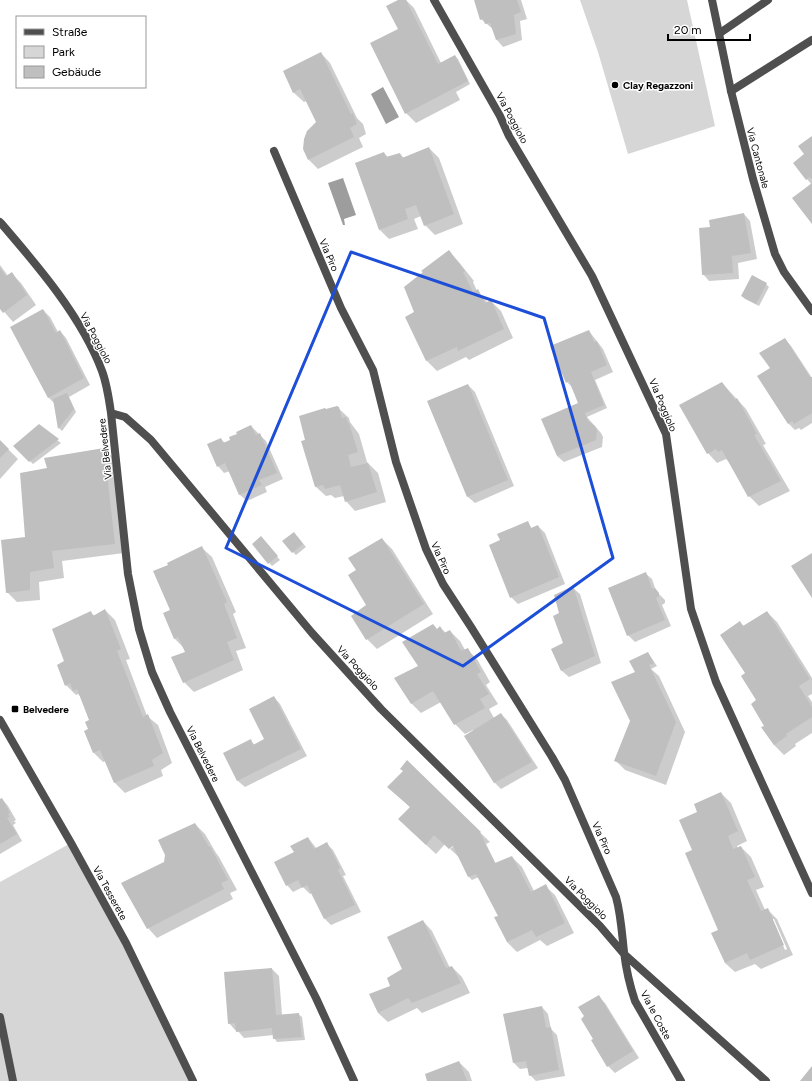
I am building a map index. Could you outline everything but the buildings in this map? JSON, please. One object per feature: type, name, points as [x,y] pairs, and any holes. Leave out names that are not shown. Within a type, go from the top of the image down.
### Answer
[{"type":"street","name":"Via Poggiolo","points":[[434,0],[500,116],[509,136],[592,276],[666,434],[691,609],[716,682],[812,893]]},
{"type":"street","name":"Via Cantonale","points":[[712,0],[731,91],[753,179],[775,254],[784,272],[812,311]]},
{"type":"street","points":[[720,33],[768,0]]},
{"type":"street","points":[[731,91],[812,40]]},
{"type":"street","name":"Via Piro","points":[[274,151],[341,308],[373,370],[396,462],[426,549],[442,584],[475,633],[565,780],[616,897],[620,911],[624,954]]},
{"type":"street","name":"Via Poggiolo","points":[[0,222],[67,306],[85,335],[102,371],[112,413],[125,417],[151,440],[312,633],[381,709],[600,926],[624,954],[766,1081]]},
{"type":"street","name":"Via Belvedere","points":[[112,413],[128,574],[139,628],[152,672],[170,712],[316,998],[354,1081]]},
{"type":"street","name":"Via Tesserete","points":[[0,720],[71,843],[126,943],[193,1081]]},
{"type":"street","name":"Via le Coste","points":[[624,954],[635,1001],[681,1081]]},
{"type":"street","points":[[0,1017],[13,1081]]},
{"type":"highlighted area","points":[[351,252],[544,318],[613,558],[463,666],[226,548]]},
{"type":"green space","points":[[580,0],[687,0],[715,126],[628,154],[598,52]]},
{"type":"green space","points":[[71,843],[193,1081],[0,1081],[0,882]]},
{"type":"shaded area","points":[[383,87],[399,117],[386,124],[371,94]]},
{"type":"shaded area","points":[[343,178],[356,215],[344,219],[345,225],[343,225],[328,183]]},
{"type":"place","name":"Clay Regazzoni","points":[[615,85]]},
{"type":"place","name":"Belvedere","points":[[15,709]]}]
